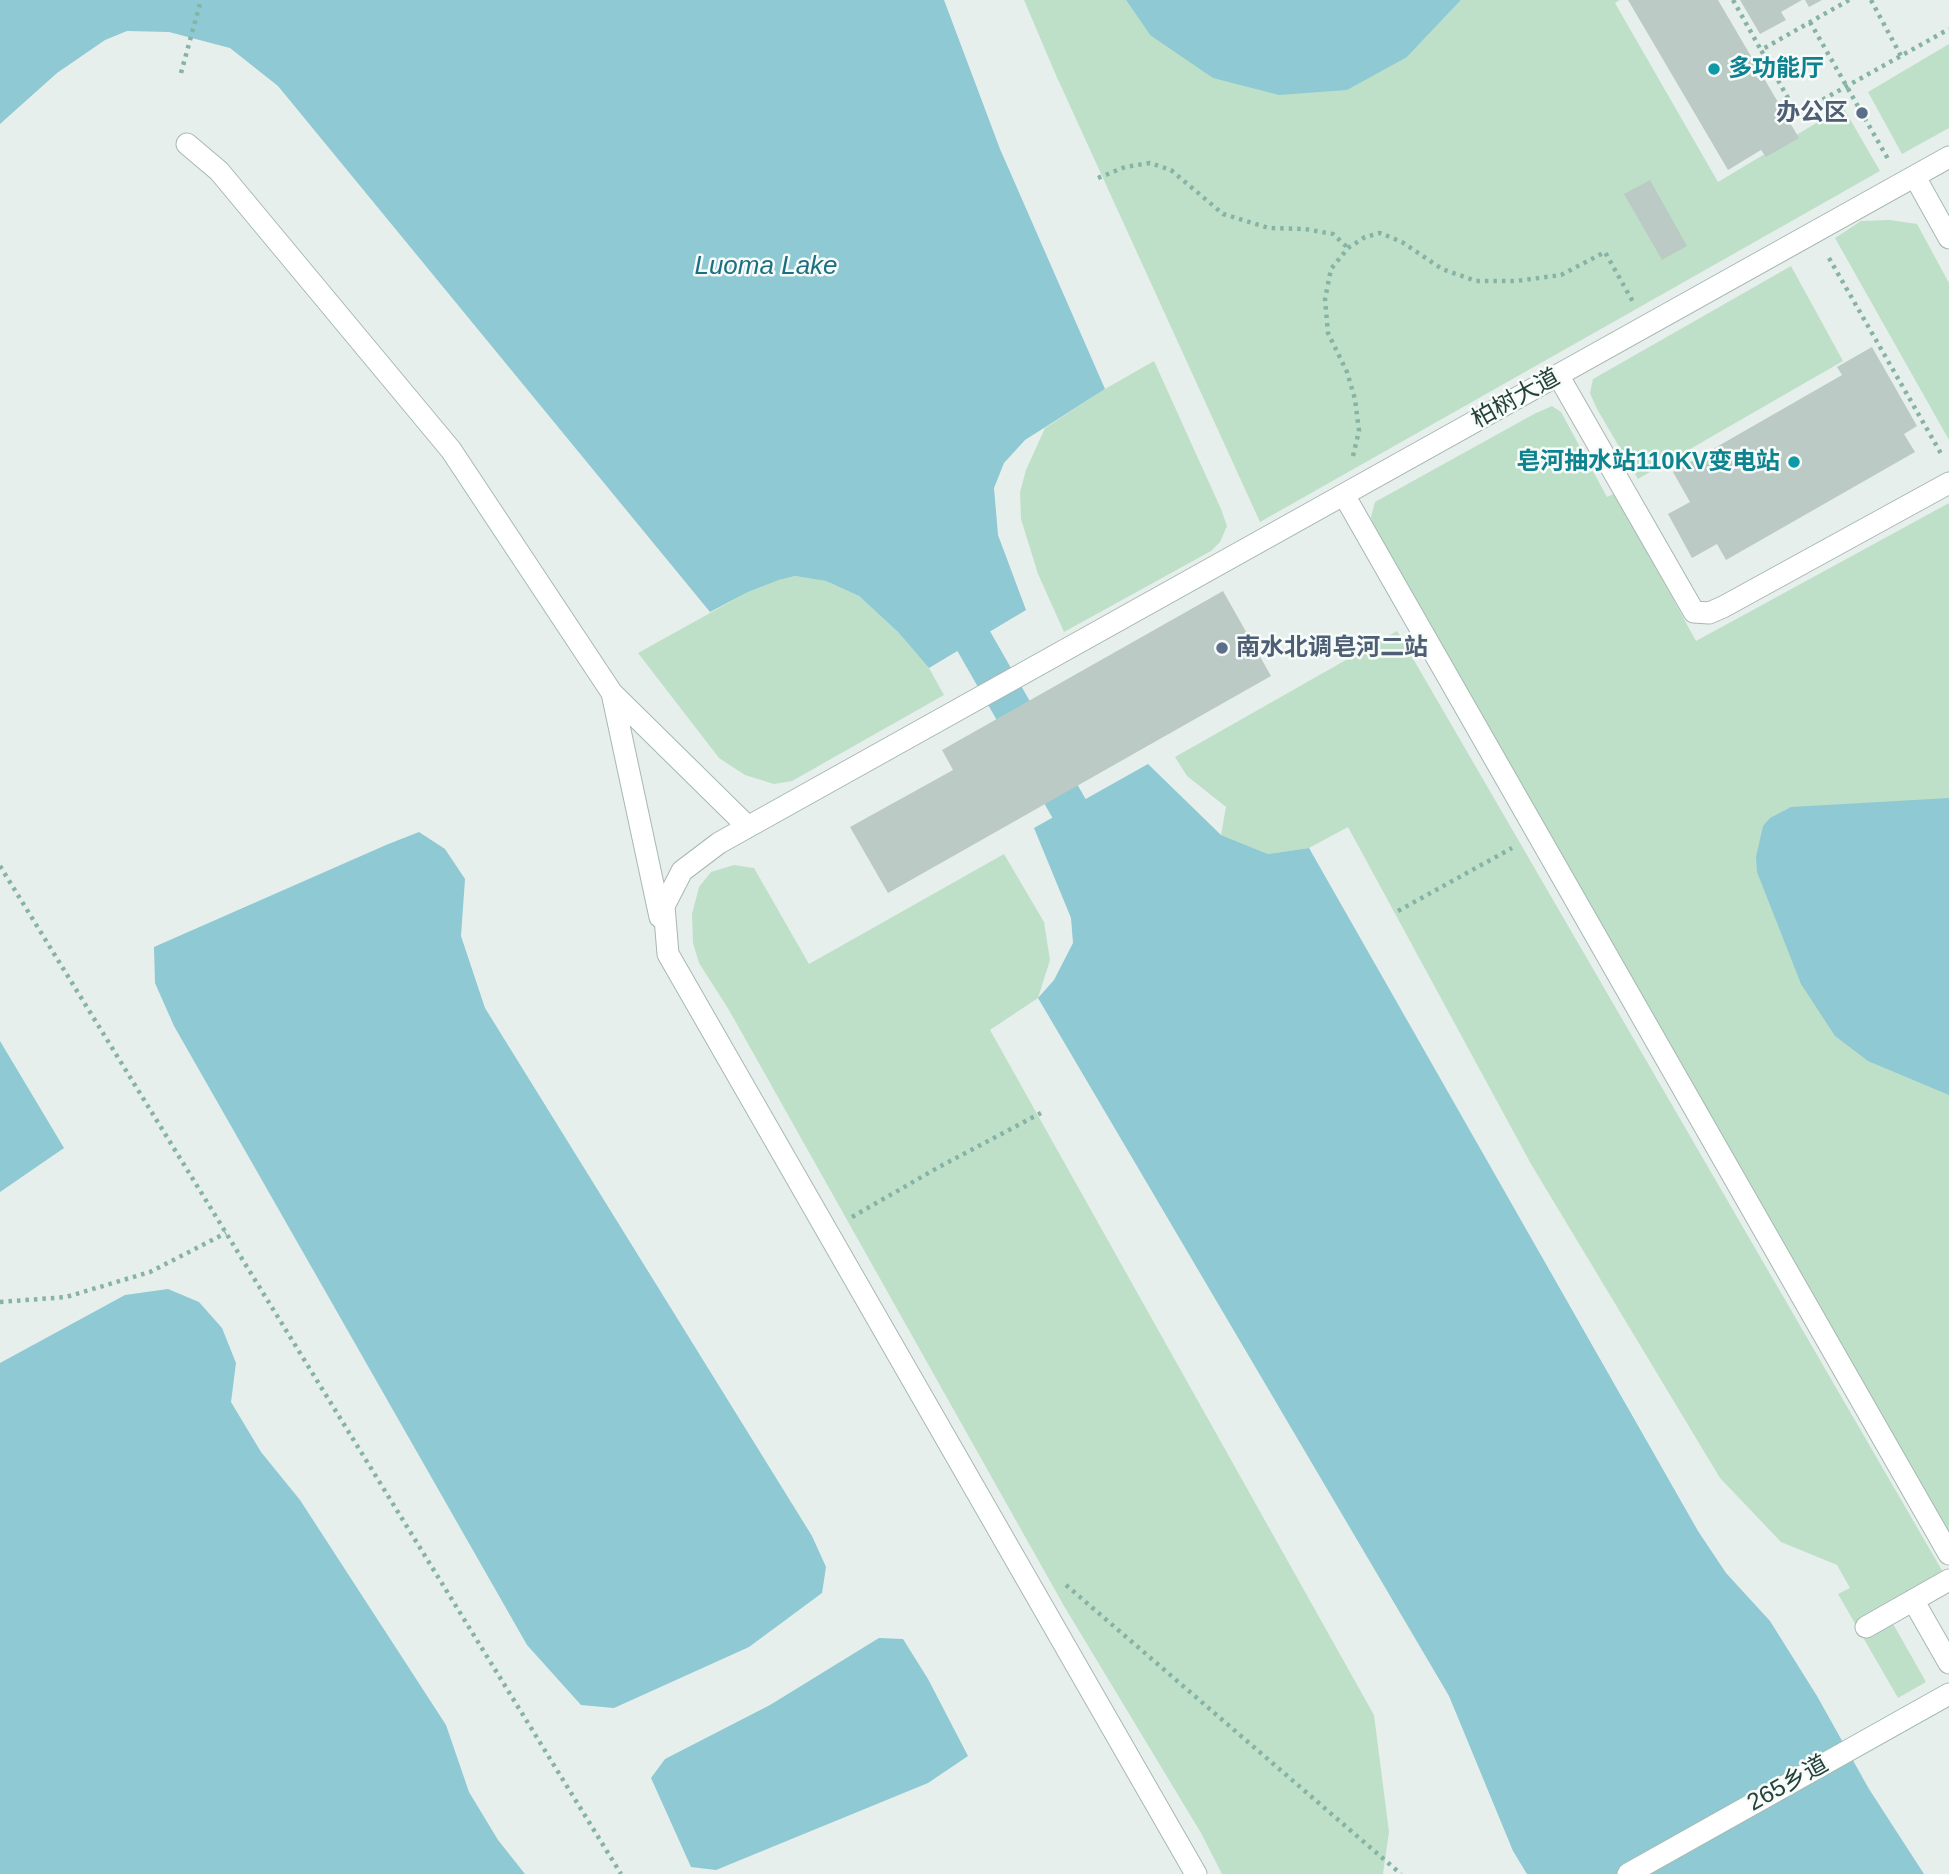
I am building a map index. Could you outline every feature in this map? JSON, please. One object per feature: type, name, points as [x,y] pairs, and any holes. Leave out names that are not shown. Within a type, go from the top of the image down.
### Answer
[{"type":"street","points":[[187,144],[219,171],[451,450],[612,693],[748,827]]},
{"type":"street","name":"柏树大道","points":[[668,954],[664,906],[682,871],[719,843],[1949,157]]},
{"type":"street","points":[[1908,180],[1949,238]]},
{"type":"street","points":[[1558,375],[1694,612],[1709,613],[1723,607],[1949,483]]},
{"type":"street","points":[[1344,495],[1949,1554]]},
{"type":"street","points":[[612,693],[668,954],[1196,1874]]},
{"type":"street","points":[[1866,1627],[1949,1580]]},
{"type":"street","points":[[1913,1600],[1949,1663]]},
{"type":"street","name":"265乡道","points":[[1628,1874],[1949,1694]]},
{"type":"path","points":[[181,73],[201,0]]},
{"type":"path","points":[[1733,0],[1797,114],[1949,29]]},
{"type":"path","points":[[1762,50],[1849,0]]},
{"type":"path","points":[[1871,0],[1901,56]]},
{"type":"path","points":[[1810,22],[1847,86],[1908,180]]},
{"type":"path","points":[[1098,178],[1125,167],[1150,163],[1171,170],[1223,214],[1269,229],[1305,229],[1334,234],[1348,248]]},
{"type":"path","points":[[1344,495],[1359,431],[1353,390],[1328,333],[1325,299],[1331,269],[1348,248],[1365,237],[1380,233],[1402,242],[1442,269],[1476,281],[1516,281],[1561,275],[1605,252],[1647,326]]},
{"type":"path","points":[[1815,233],[1949,467]]},
{"type":"path","points":[[1398,911],[1538,834]]},
{"type":"path","points":[[0,866],[621,1874]]},
{"type":"path","points":[[827,1231],[1041,1113]]},
{"type":"path","points":[[0,1302],[66,1297],[138,1276],[226,1233]]},
{"type":"path","points":[[1057,1576],[1401,1874]]},
{"type":"green space","points":[[1024,0],[1126,0],[1150,35],[1407,57],[1461,0],[1620,0],[1615,3],[1718,182],[1843,107],[1880,171],[1260,522]]},
{"type":"green space","points":[[1949,44],[1949,128],[1902,154],[1868,92]]},
{"type":"green space","points":[[1890,220],[1917,224],[1949,283],[1949,440],[1835,238],[1861,221]]},
{"type":"green space","points":[[1791,266],[1843,361],[1638,479],[1597,409],[1590,393],[1593,379]]},
{"type":"green space","points":[[1154,361],[1227,526],[1220,542],[1211,551],[1064,632],[1038,574],[1021,519],[1020,492],[1026,470],[1045,428]]},
{"type":"green space","points":[[1552,406],[1561,412],[1607,497],[1615,493],[1696,641],[1949,503],[1949,1538],[1373,529],[1371,517],[1375,502]]},
{"type":"green space","points":[[795,576],[826,581],[859,596],[898,632],[929,668],[944,695],[792,781],[774,784],[745,775],[719,758],[638,653],[748,592]]},
{"type":"green space","points":[[1397,631],[1943,1572],[1883,1606],[1926,1682],[1898,1698],[1838,1594],[1850,1588],[1837,1565],[1781,1542],[1720,1478],[1531,1164],[1348,827],[1309,848],[1268,854],[1221,835],[1226,807],[1187,776],[1175,757]]},
{"type":"green space","points":[[1004,854],[1044,922],[1050,960],[1038,998],[990,1030],[1374,1715],[1389,1832],[1383,1874],[1222,1874],[1201,1833],[1064,1606],[729,1010],[699,963],[693,943],[692,914],[699,887],[711,872],[734,865],[754,868],[809,964]]},
{"type":"water","name":"Luoma Lake","points":[[0,0],[944,0],[1000,149],[1105,389],[1025,440],[1004,463],[994,488],[998,535],[1026,610],[929,668],[898,632],[859,596],[826,581],[795,576],[779,580],[748,592],[710,612],[278,86],[230,48],[169,32],[127,31],[105,40],[57,73],[0,124]]},
{"type":"water","points":[[1126,0],[1461,0],[1407,57],[1347,90],[1279,95],[1213,78],[1150,35]]},
{"type":"water","points":[[1148,764],[1221,835],[1268,854],[1309,848],[1698,1531],[1726,1573],[1770,1621],[1817,1696],[1869,1789],[1924,1874],[1527,1874],[1513,1851],[1449,1696],[1038,998],[1054,980],[1073,943],[1071,918],[1034,828]]},
{"type":"water","points":[[1949,798],[1949,1095],[1868,1061],[1835,1036],[1801,984],[1757,872],[1756,857],[1763,826],[1770,818],[1791,807]]},
{"type":"water","points":[[419,832],[445,849],[465,879],[461,936],[485,1008],[812,1536],[826,1567],[822,1593],[749,1647],[614,1708],[581,1705],[527,1645],[174,1026],[155,983],[154,947]]},
{"type":"water","points":[[0,1041],[64,1148],[0,1192]]},
{"type":"water","points":[[168,1289],[199,1302],[222,1328],[236,1363],[231,1402],[261,1452],[300,1500],[446,1725],[469,1792],[498,1840],[525,1874],[0,1874],[0,1363],[125,1295]]},
{"type":"water","points":[[879,1638],[903,1639],[928,1679],[968,1756],[928,1783],[716,1870],[691,1867],[651,1778],[665,1759],[770,1705]]},
{"type":"building","name":"多功能厅","points":[[1628,0],[1718,0],[1799,138],[1766,157],[1761,150],[1728,170]]},
{"type":"building","points":[[1740,0],[1802,0],[1781,12],[1786,20],[1760,34]]},
{"type":"building","points":[[1805,0],[1822,0],[1809,7]]},
{"type":"building","points":[[1650,180],[1687,246],[1662,260],[1624,194]]},
{"type":"building","name":"皂河抽水站110KV变电站","points":[[1872,347],[1917,426],[1904,434],[1915,452],[1726,560],[1717,544],[1692,558],[1668,514],[1690,502],[1673,472],[1842,375],[1837,367]]},
{"type":"building","points":[[1223,591],[1271,676],[888,893],[850,827],[953,770],[942,750]]},
{"type":"waterway","points":[[948,596],[1095,854]]},
{"type":"place","name":"多功能厅","points":[[1714,69]]},
{"type":"place","name":"办公区","points":[[1862,113]]},
{"type":"place","name":"皂河抽水站110KV变电站","points":[[1794,462]]},
{"type":"place","name":"南水北调皂河二站","points":[[1222,648]]}]
